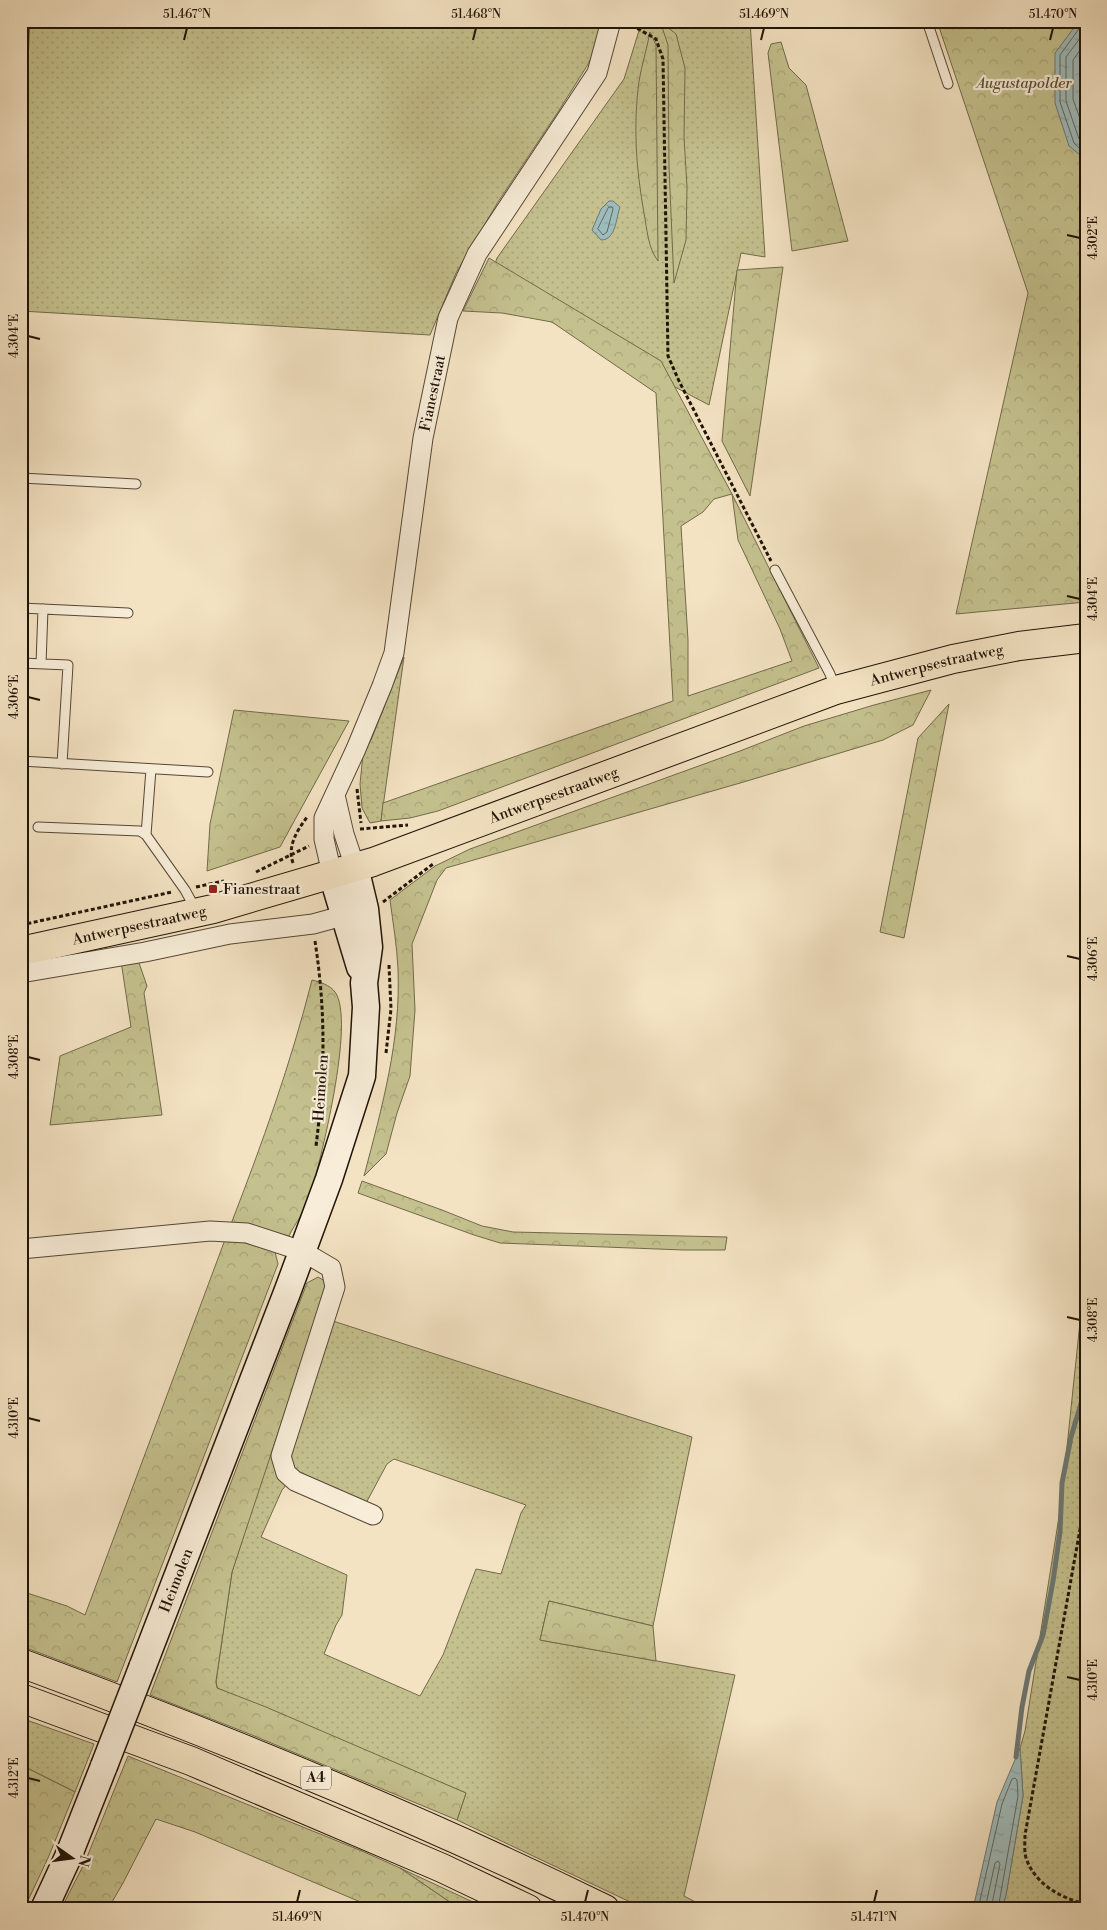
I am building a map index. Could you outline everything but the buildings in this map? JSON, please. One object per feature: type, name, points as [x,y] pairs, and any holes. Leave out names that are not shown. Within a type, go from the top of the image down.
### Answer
[{"type":"main road","name":"Antwerpsestraatweg","points":[[21,951],[191,901],[343,871],[383,859],[836,690],[953,659],[1019,646],[1086,638]]},
{"type":"main road","name":"A4","points":[[21,1663],[200,1730],[328,1783],[449,1836],[605,1909]]},
{"type":"main road","name":"A4","points":[[21,1698],[191,1761],[424,1860],[528,1909]]},
{"type":"street","name":"Fianestraat","points":[[343,871],[324,839],[324,818],[382,686],[394,653],[423,438],[448,318],[477,254],[596,74],[611,21]]},
{"type":"street","name":"Heimolen","points":[[44,1909],[68,1857],[104,1766],[302,1251],[329,1180],[362,1076],[366,1007],[364,984],[365,909],[343,871]]},
{"type":"street","name":"Antwerpsestraatweg","points":[[21,972],[145,952],[230,934],[312,924],[365,909]]},
{"type":"street","points":[[21,1249],[210,1231],[247,1233],[302,1251],[331,1268],[335,1287],[281,1456],[286,1473],[295,1481],[373,1515]]},
{"type":"lane","points":[[927,21],[948,84]]},
{"type":"lane","points":[[21,478],[136,484]]},
{"type":"lane","points":[[776,570],[830,674],[836,690]]},
{"type":"lane","points":[[21,608],[128,613]]},
{"type":"lane","points":[[41,664],[43,609]]},
{"type":"lane","points":[[21,663],[68,665],[62,764]]},
{"type":"lane","points":[[21,761],[208,772]]},
{"type":"lane","points":[[146,835],[151,769]]},
{"type":"lane","points":[[38,827],[140,831],[146,835],[191,901]]},
{"type":"path","points":[[624,21],[656,39],[663,59],[668,356],[776,570]]},
{"type":"path","points":[[248,876],[290,854]]},
{"type":"path","points":[[365,909],[437,861]]},
{"type":"path","name":"Antwerpsestraatweg","points":[[21,924],[191,901],[230,880]]},
{"type":"path","name":"Heimolen","points":[[312,924],[322,984],[324,1037],[321,1106],[315,1152]]},
{"type":"path","points":[[1086,1496],[1025,1842],[1025,1857],[1035,1875],[1051,1891],[1072,1901],[1086,1904]]},
{"type":"green space","points":[[30,21],[602,21],[592,56],[587,66],[498,202],[456,273],[430,335],[21,311],[21,200]]},
{"type":"green space","points":[[642,21],[750,21],[765,257],[741,253],[709,405],[487,288],[497,258],[624,79]]},
{"type":"green space","points":[[660,21],[663,21],[661,22],[676,34],[685,68],[686,240],[674,283],[669,167],[668,45]]},
{"type":"green space","name":"Augustapolder","points":[[937,21],[1086,21],[1086,602],[956,614],[1028,293]]},
{"type":"green space","points":[[650,32],[656,45],[658,261],[652,250],[647,232],[636,147],[639,81]]},
{"type":"green space","points":[[781,42],[789,68],[806,85],[848,241],[792,251],[768,53],[771,44]]},
{"type":"green space","points":[[489,258],[661,361],[732,494],[819,668],[438,811],[410,818],[381,821],[383,803],[673,701],[656,393],[552,322],[502,313],[463,311]],"holes":[[[732,494],[738,540],[780,629],[792,661],[688,696],[688,640],[681,526],[703,512],[714,499]]]},
{"type":"green space","points":[[783,267],[750,496],[722,441],[737,270]]},
{"type":"green space","points":[[404,657],[381,821],[370,823],[362,808],[360,784],[363,754],[371,740]]},
{"type":"green space","points":[[931,690],[913,725],[883,740],[446,868],[437,880],[412,944],[415,1010],[410,1076],[397,1113],[386,1154],[364,1176],[389,1073],[396,1022],[398,969],[390,900],[435,866],[470,849],[804,726]]},
{"type":"green space","points":[[949,704],[904,938],[880,932],[918,738]]},
{"type":"green space","points":[[234,710],[349,721],[280,847],[207,871],[210,824]]},
{"type":"green space","points":[[138,960],[147,986],[144,993],[162,1115],[50,1125],[60,1056],[131,1027],[121,961]]},
{"type":"green space","points":[[312,980],[328,986],[335,992],[340,1007],[341,1031],[339,1061],[328,1126],[309,1199],[289,1236],[240,1224],[231,1224],[275,1103],[295,1042]]},
{"type":"green space","points":[[362,1181],[482,1226],[513,1232],[727,1237],[725,1250],[500,1243],[358,1193]]},
{"type":"green space","points":[[226,1237],[275,1252],[278,1264],[117,1682],[21,1646],[21,1591],[67,1606],[85,1615]]},
{"type":"green space","points":[[1086,1265],[1086,1909],[1002,1909],[1023,1796],[1020,1748],[1025,1731],[1061,1504]]},
{"type":"green space","points":[[318,1277],[325,1281],[325,1291],[232,1572],[216,1681],[217,1688],[266,1707],[466,1793],[457,1820],[150,1695],[307,1283]]},
{"type":"green space","points":[[333,1321],[692,1437],[653,1626],[549,1601],[540,1640],[735,1675],[684,1896],[709,1909],[645,1909],[457,1820],[466,1793],[217,1688],[216,1681],[232,1572],[277,1432],[275,1452],[288,1483],[282,1490],[261,1537],[347,1575],[342,1615],[324,1654],[420,1696],[443,1655],[476,1569],[501,1574],[521,1513],[526,1505],[394,1459],[387,1464],[365,1505],[299,1476],[287,1460]]},
{"type":"green space","points":[[549,1601],[653,1626],[656,1661],[540,1640]]},
{"type":"green space","points":[[21,1718],[94,1744],[75,1792],[21,1765]]},
{"type":"green space","points":[[128,1756],[400,1868],[460,1909],[377,1909],[195,1832],[156,1819],[108,1909],[61,1909],[85,1862]]},
{"type":"green space","points":[[21,1765],[75,1792],[48,1858],[24,1909],[21,1909]]},
{"type":"green space","points":[[400,1868],[488,1909],[460,1909]]},
{"type":"water","points":[[1079,21],[1086,21],[1086,160],[1069,146],[1055,103],[1055,53]]},
{"type":"water","points":[[609,201],[613,201],[620,207],[613,232],[606,239],[601,240],[592,230],[601,209]]},
{"type":"water","points":[[1020,1748],[1023,1796],[1002,1909],[973,1909],[997,1802]]},
{"type":"waterway","points":[[1086,1280],[1086,1317]]},
{"type":"waterway","points":[[1016,1757],[1022,1707],[1029,1671],[1043,1635],[1053,1581],[1060,1532],[1062,1483],[1071,1437],[1086,1387]]},
{"type":"place","name":"Fianestraat","points":[[213,889]]}]
